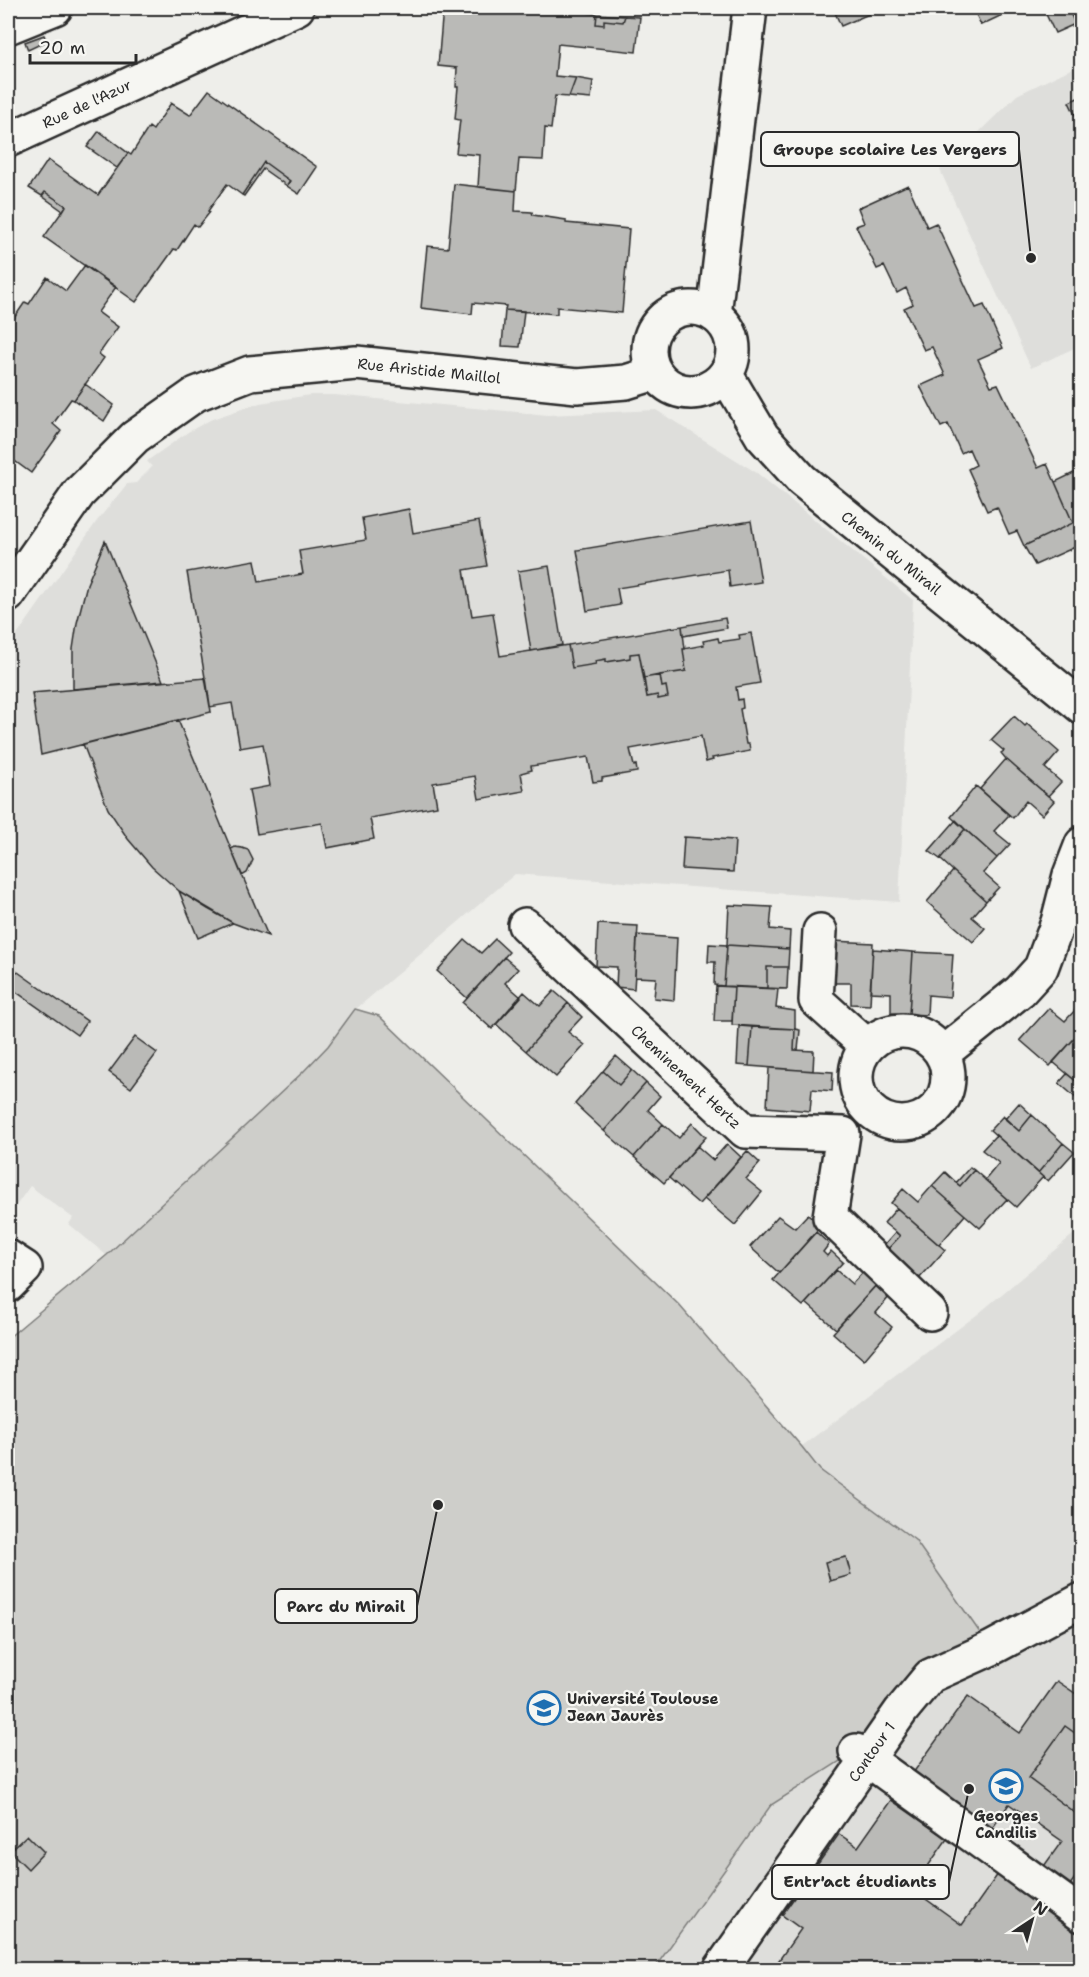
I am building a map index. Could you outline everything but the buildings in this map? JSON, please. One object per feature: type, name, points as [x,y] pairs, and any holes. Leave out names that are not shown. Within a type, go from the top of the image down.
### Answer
[{"type":"street","points":[[8,27],[55,8]]},
{"type":"street","name":"Rue de l'Azur","points":[[8,140],[297,8]]},
{"type":"street","points":[[714,315],[750,8]]},
{"type":"street","points":[[687,308],[701,309],[714,315],[726,327],[733,343],[733,359],[726,375],[716,385],[704,391],[690,393],[676,390],[664,383],[655,373],[649,360],[649,345],[653,332],[661,320],[673,312],[687,308]]},
{"type":"street","name":"Rue Aristide Maillol","points":[[8,595],[79,493],[135,437],[196,394],[250,373],[356,363],[577,386],[626,382],[655,373]]},
{"type":"street","name":"Chemin du Mirail","points":[[726,375],[762,436],[802,480],[1082,707]]},
{"type":"street","points":[[942,1054],[1020,991],[1041,968],[1070,927],[1070,875],[1082,844]]},
{"type":"street","name":"Cheminement Hertz","points":[[525,925],[745,1131],[843,1134]]},
{"type":"street","points":[[820,931],[816,1000],[867,1046]]},
{"type":"street","points":[[894,1031],[907,1031],[922,1035],[931,1041],[942,1054],[948,1080],[944,1095],[929,1114],[915,1121],[889,1122],[879,1117],[867,1107],[857,1089],[856,1066],[867,1046],[879,1036],[894,1031]]},
{"type":"street","points":[[867,1107],[843,1134],[830,1217],[930,1313]]},
{"type":"street","points":[[8,1257],[25,1268],[8,1285]]},
{"type":"street","name":"Contour 1","points":[[720,1970],[861,1756],[930,1676],[992,1648],[1082,1600]]},
{"type":"street","points":[[861,1756],[1082,1915]]},
{"type":"shaded area","points":[[1081,64],[1081,345],[1031,368],[940,170],[1017,95]]},
{"type":"shaded area","name":"Université Toulouse Jean Jaurès","points":[[310,395],[334,395],[548,415],[656,410],[757,473],[913,600],[899,902],[515,874],[356,1009],[380,1016],[679,1305],[802,1446],[978,1314],[1081,1228],[1081,1969],[8,1969],[8,1338],[106,1255],[69,1224],[73,1218],[30,1186],[8,1217],[8,648],[97,521],[127,484],[136,483],[152,467],[147,461],[188,432],[212,419],[260,403]]},
{"type":"shaded area","name":"Université Toulouse Jean Jaurès","points":[[355,1009],[379,1016],[679,1305],[820,1470],[915,1540],[983,1637],[856,1751],[771,1805],[654,1969],[8,1969],[8,1338],[107,1255],[303,1072],[328,1046]]},
{"type":"place","name":"Groupe scolaire Les Vergers","points":[[1031,258]]},
{"type":"place","name":"Parc du Mirail","points":[[438,1505]]},
{"type":"place","name":"Université Toulouse Jean Jaurès","points":[[544,1708]]},
{"type":"place","name":"Georges Candilis","points":[[1006,1786]]},
{"type":"place","name":"Entr'act étudiants","points":[[969,1789]]}]
